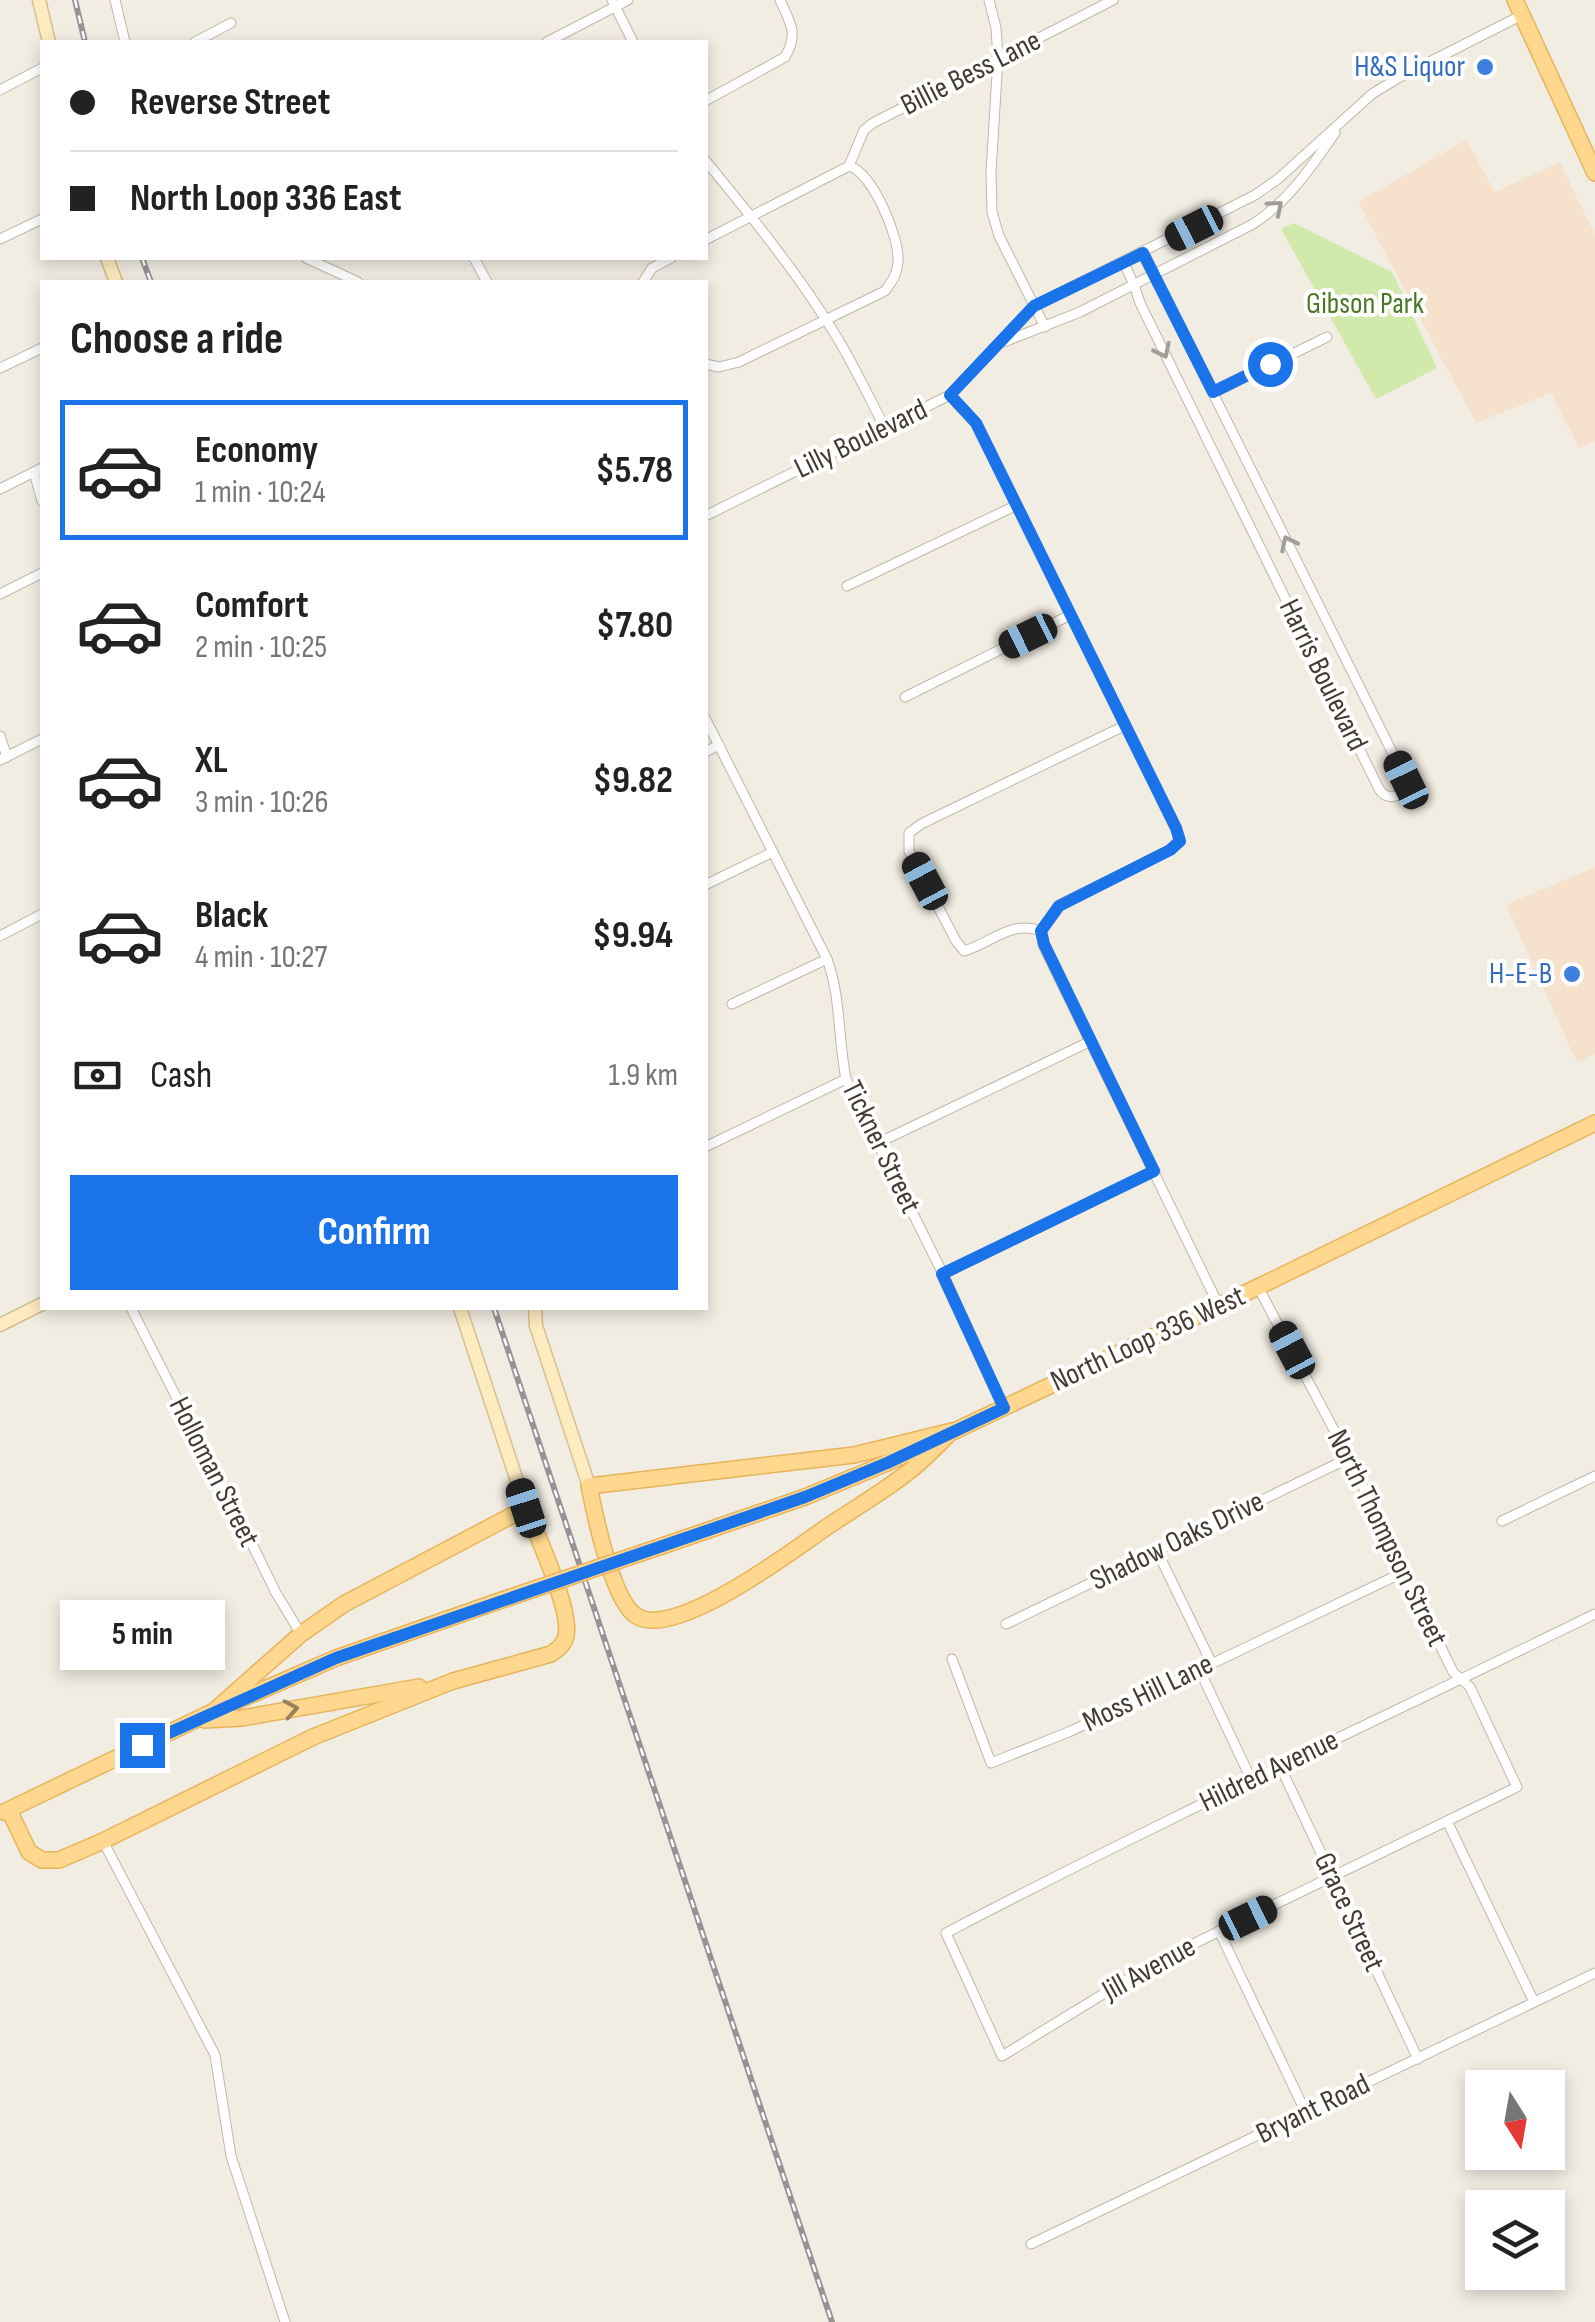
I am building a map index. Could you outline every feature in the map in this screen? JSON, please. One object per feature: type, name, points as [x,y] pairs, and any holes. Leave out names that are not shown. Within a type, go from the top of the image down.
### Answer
[{"type":"main road","points":[[1519,8],[1595,173]]},
{"type":"main road","name":"North Loop 336 West","points":[[214,1711],[336,1658],[819,1492],[887,1463],[1595,1122]]},
{"type":"main road","points":[[952,1431],[909,1471],[746,1582],[697,1608],[663,1620],[636,1617],[628,1608],[602,1546],[589,1486],[854,1455],[952,1431]]},
{"type":"main road","points":[[194,1721],[242,1718],[452,1681],[558,1650],[567,1633],[565,1615],[526,1508],[344,1604],[301,1634],[214,1711],[4,1812],[29,1852],[42,1860],[69,1857],[313,1737],[452,1681]]},
{"type":"street","points":[[39,0],[49,40]]},
{"type":"street","points":[[116,0],[124,40]]},
{"type":"street","points":[[550,40],[613,3],[628,0]]},
{"type":"street","points":[[708,99],[785,58],[792,46],[793,32],[780,0]]},
{"type":"street","points":[[990,0],[998,58],[992,212],[999,236],[1045,327]]},
{"type":"street","name":"Billie Bess Lane","points":[[849,166],[864,130],[873,123],[1114,0]]},
{"type":"street","points":[[613,3],[633,40]]},
{"type":"street","name":"Lilly Boulevard","points":[[708,515],[950,395],[1034,306],[1255,195],[1278,180],[1372,94],[1519,8]]},
{"type":"street","points":[[199,40],[231,22]]},
{"type":"street","points":[[0,90],[40,69]]},
{"type":"street","name":"Lilly Boulevard","points":[[1002,342],[1045,327],[1270,213],[1288,197],[1348,115]]},
{"type":"street","points":[[708,164],[826,319],[885,428]]},
{"type":"street","points":[[708,238],[849,166],[864,176],[893,230],[898,248],[895,278],[885,291],[739,362],[728,366],[708,364]]},
{"type":"street","points":[[0,240],[40,219]]},
{"type":"street","name":"Harris Boulevard","points":[[1124,263],[1140,303],[1378,788],[1390,797],[1400,795],[1406,790],[1406,780],[1143,253]]},
{"type":"street","points":[[310,260],[354,280]]},
{"type":"street","points":[[644,280],[652,268],[668,260]]},
{"type":"street","points":[[1213,392],[1327,337]]},
{"type":"street","points":[[0,368],[40,349]]},
{"type":"street","points":[[950,395],[976,423],[1180,841],[1170,850],[1059,906],[1041,931],[1218,1304]]},
{"type":"street","points":[[0,489],[38,470]]},
{"type":"street","points":[[848,586],[1015,506]]},
{"type":"street","points":[[0,594],[40,573]]},
{"type":"street","points":[[905,697],[1070,615]]},
{"type":"street","name":"Tickner Street","points":[[708,724],[826,959],[834,978],[846,1079],[1004,1408]]},
{"type":"street","points":[[1041,931],[1027,926],[1015,928],[964,950],[956,942],[909,851],[909,833],[1124,726]]},
{"type":"street","points":[[0,736],[4,758],[40,740]]},
{"type":"street","points":[[708,750],[718,745]]},
{"type":"street","points":[[708,884],[772,852]]},
{"type":"street","points":[[0,936],[40,915]]},
{"type":"street","points":[[732,1004],[826,959]]},
{"type":"street","points":[[878,1143],[1091,1041]]},
{"type":"street","points":[[708,1146],[846,1079]]},
{"type":"street","points":[[942,1274],[1154,1171]]},
{"type":"street","name":"North Thompson Street","points":[[1258,1287],[1349,1458],[1453,1672],[1470,1687],[1517,1787]]},
{"type":"street","points":[[0,1325],[40,1305]]},
{"type":"street","name":"Holloman Street","points":[[131,1310],[276,1593],[301,1634]]},
{"type":"street","points":[[461,1310],[526,1508]]},
{"type":"street","points":[[535,1310],[540,1337],[589,1486]]},
{"type":"street","name":"Shadow Oaks Drive","points":[[1006,1624],[1349,1458]]},
{"type":"street","points":[[1502,1521],[1595,1476]]},
{"type":"street","points":[[1157,1551],[1211,1662]]},
{"type":"street","name":"Moss Hill Lane","points":[[952,1659],[991,1763],[1200,1671],[1211,1662],[1404,1572]]},
{"type":"street","name":"Hildred Avenue","points":[[1002,2056],[946,1933],[1105,1850],[1595,1614]]},
{"type":"street","points":[[1200,1671],[1250,1780]]},
{"type":"street","name":"Grace Street","points":[[1280,1766],[1418,2059]]},
{"type":"street","name":"Jill Avenue","points":[[1002,2056],[1152,1964],[1517,1787]]},
{"type":"street","points":[[1447,1821],[1534,2002]]},
{"type":"street","points":[[103,1840],[215,2055],[231,2156],[285,2322]]},
{"type":"street","points":[[1219,1932],[1306,2113]]},
{"type":"street","name":"Bryant Road","points":[[1030,2244],[1595,1973]]},
{"type":"shaded area","points":[[1466,140],[1495,192],[1560,162],[1595,235],[1595,441],[1579,448],[1551,393],[1476,423],[1358,202]]},
{"type":"shaded area","points":[[1595,867],[1595,1054],[1577,1063],[1506,905]]},
{"type":"green space","name":"Gibson Park","points":[[1294,223],[1392,272],[1437,368],[1376,399],[1281,229]]},
{"type":"railway","points":[[75,0],[85,40]]},
{"type":"railway","points":[[143,260],[150,280]]},
{"type":"railway","points":[[495,1310],[832,2322]]},
{"type":"place","name":"H&S Liquor","points":[[1485,67]]},
{"type":"place","name":"H-E-B","points":[[1572,974]]},
{"type":"route","points":[[142,1745],[336,1658],[805,1497],[1004,1408],[942,1274],[1154,1171],[1041,931],[1059,906],[1170,850],[1180,841],[976,423],[950,395],[1034,306],[1143,253],[1213,392],[1270,364]]}]
